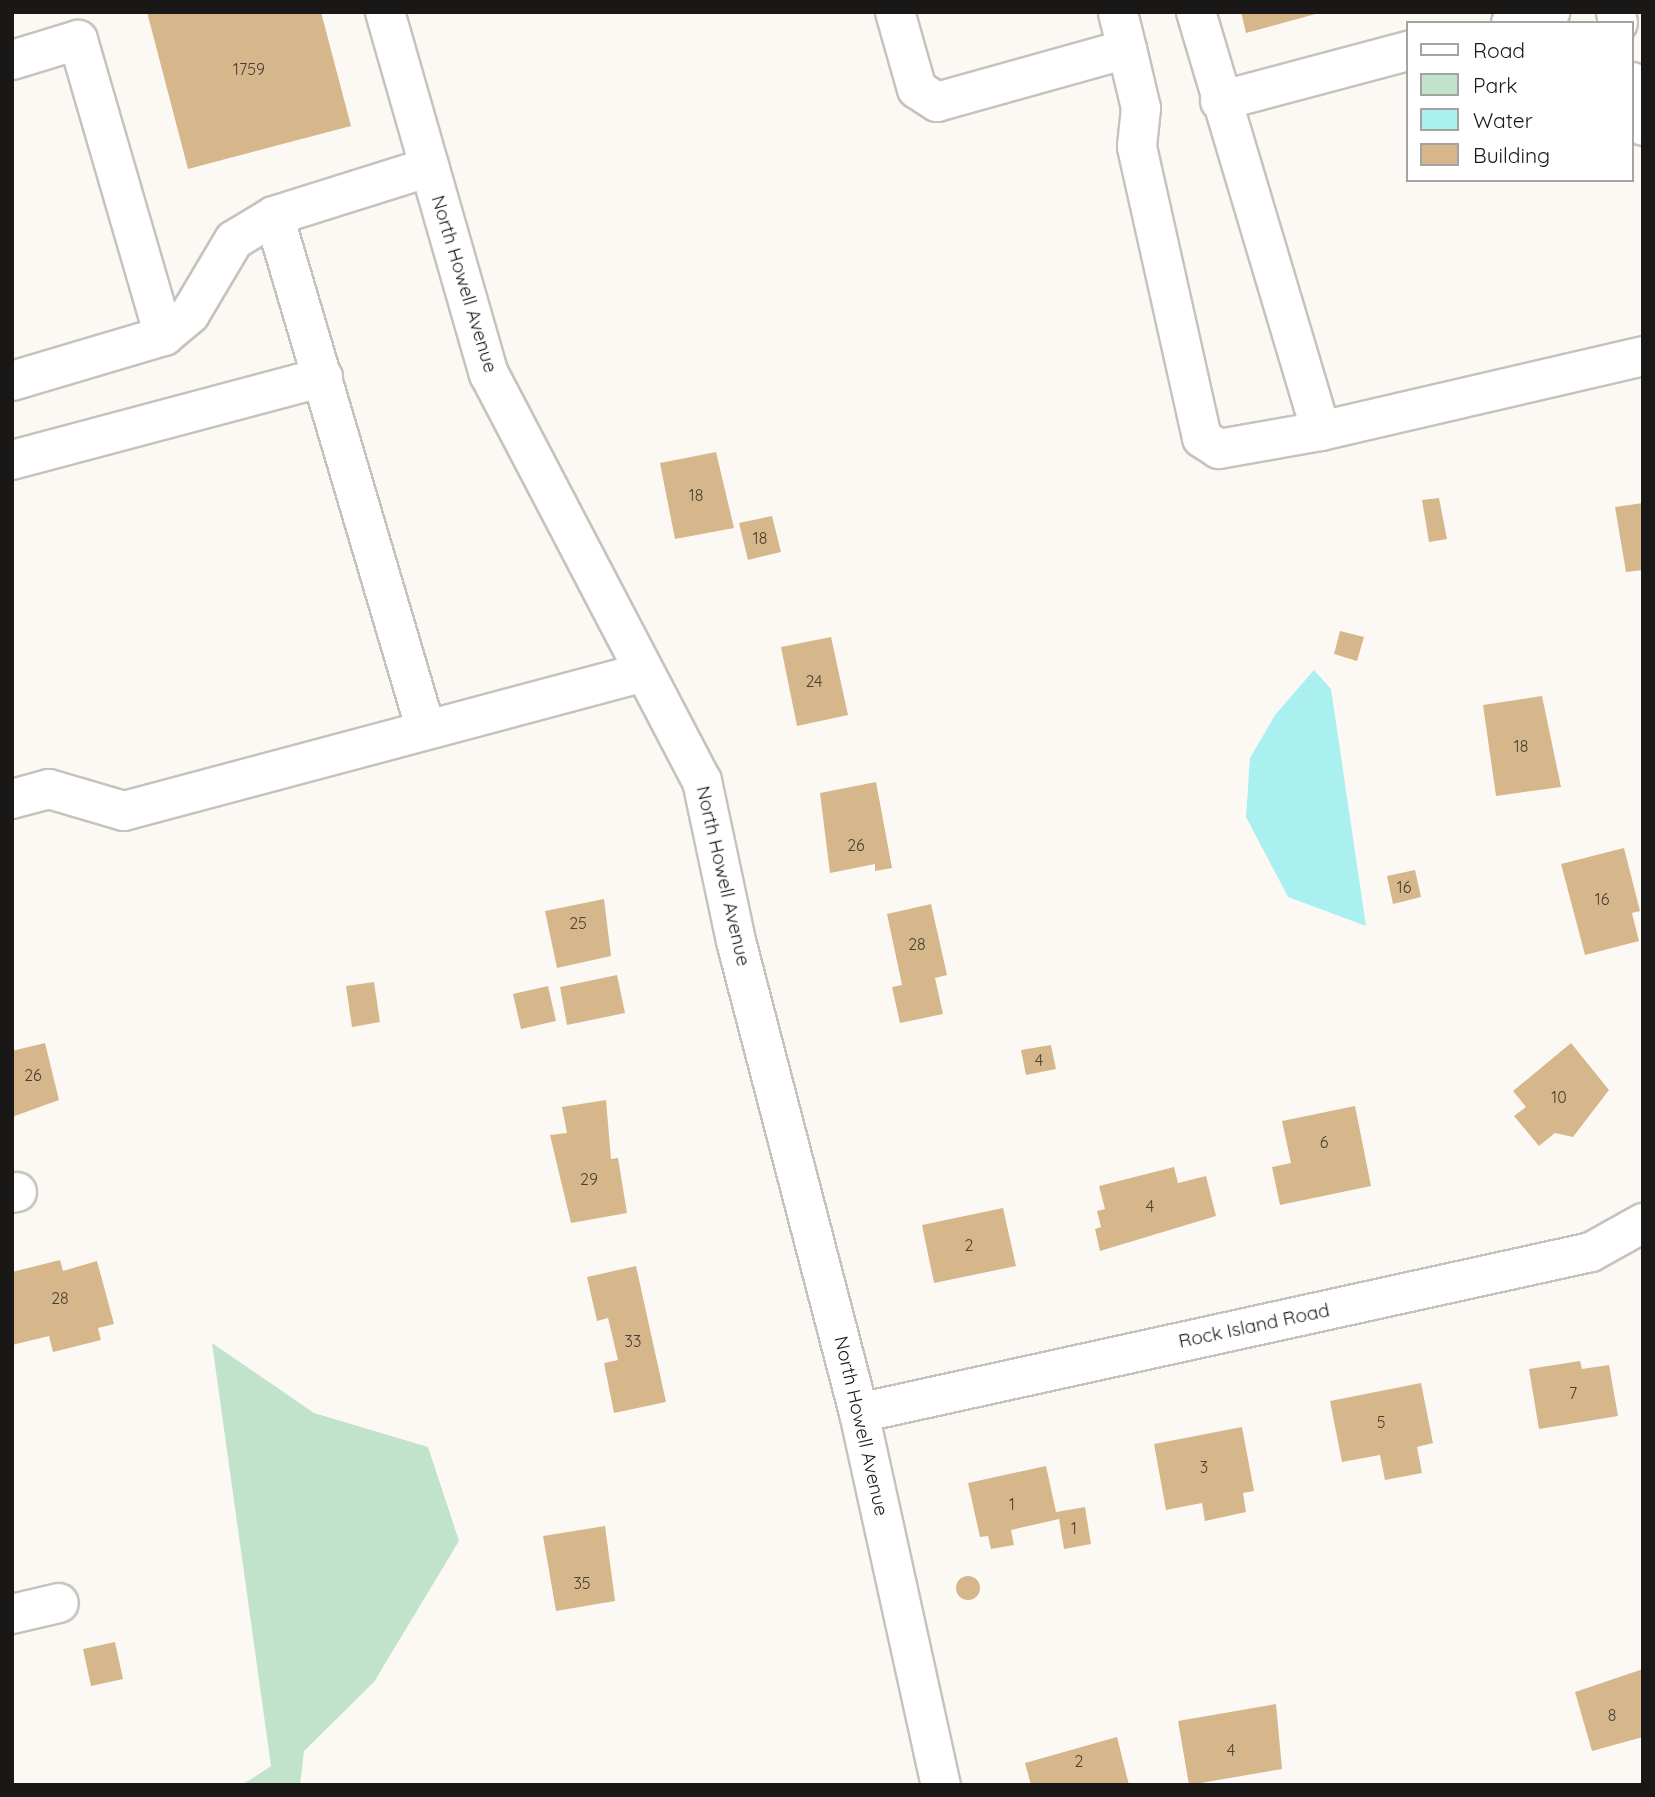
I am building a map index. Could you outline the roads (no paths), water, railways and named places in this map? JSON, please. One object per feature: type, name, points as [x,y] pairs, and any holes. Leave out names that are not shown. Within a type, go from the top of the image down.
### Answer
[{"type":"street","name":"North Howell Avenue","points":[[385,12],[489,374],[641,673],[671,712],[702,781],[736,941],[859,1413],[941,1785]]},
{"type":"street","points":[[895,12],[917,89],[937,102],[1127,48]]},
{"type":"street","points":[[1118,12],[1141,108],[1137,147],[1202,438],[1219,449],[1321,431],[1643,356]]},
{"type":"street","points":[[1196,12],[1220,102],[1321,431]]},
{"type":"street","points":[[1518,21],[1550,12]]},
{"type":"street","points":[[12,60],[78,40],[164,336]]},
{"type":"street","points":[[1220,102],[1406,52]]},
{"type":"street","points":[[1634,90],[1643,125]]},
{"type":"street","points":[[12,381],[164,336],[190,314],[234,240],[274,216],[429,167]]},
{"type":"street","points":[[274,216],[426,730]]},
{"type":"street","points":[[12,460],[323,377]]},
{"type":"street","points":[[12,799],[49,789],[124,811],[641,673]]},
{"type":"street","name":"Rock Island Road","points":[[859,1413],[1591,1252],[1643,1223]]},
{"type":"street","points":[[12,1614],[59,1603]]},
{"type":"water","points":[[1314,670],[1331,689],[1366,926],[1288,897],[1246,817],[1250,758],[1275,715]]}]
